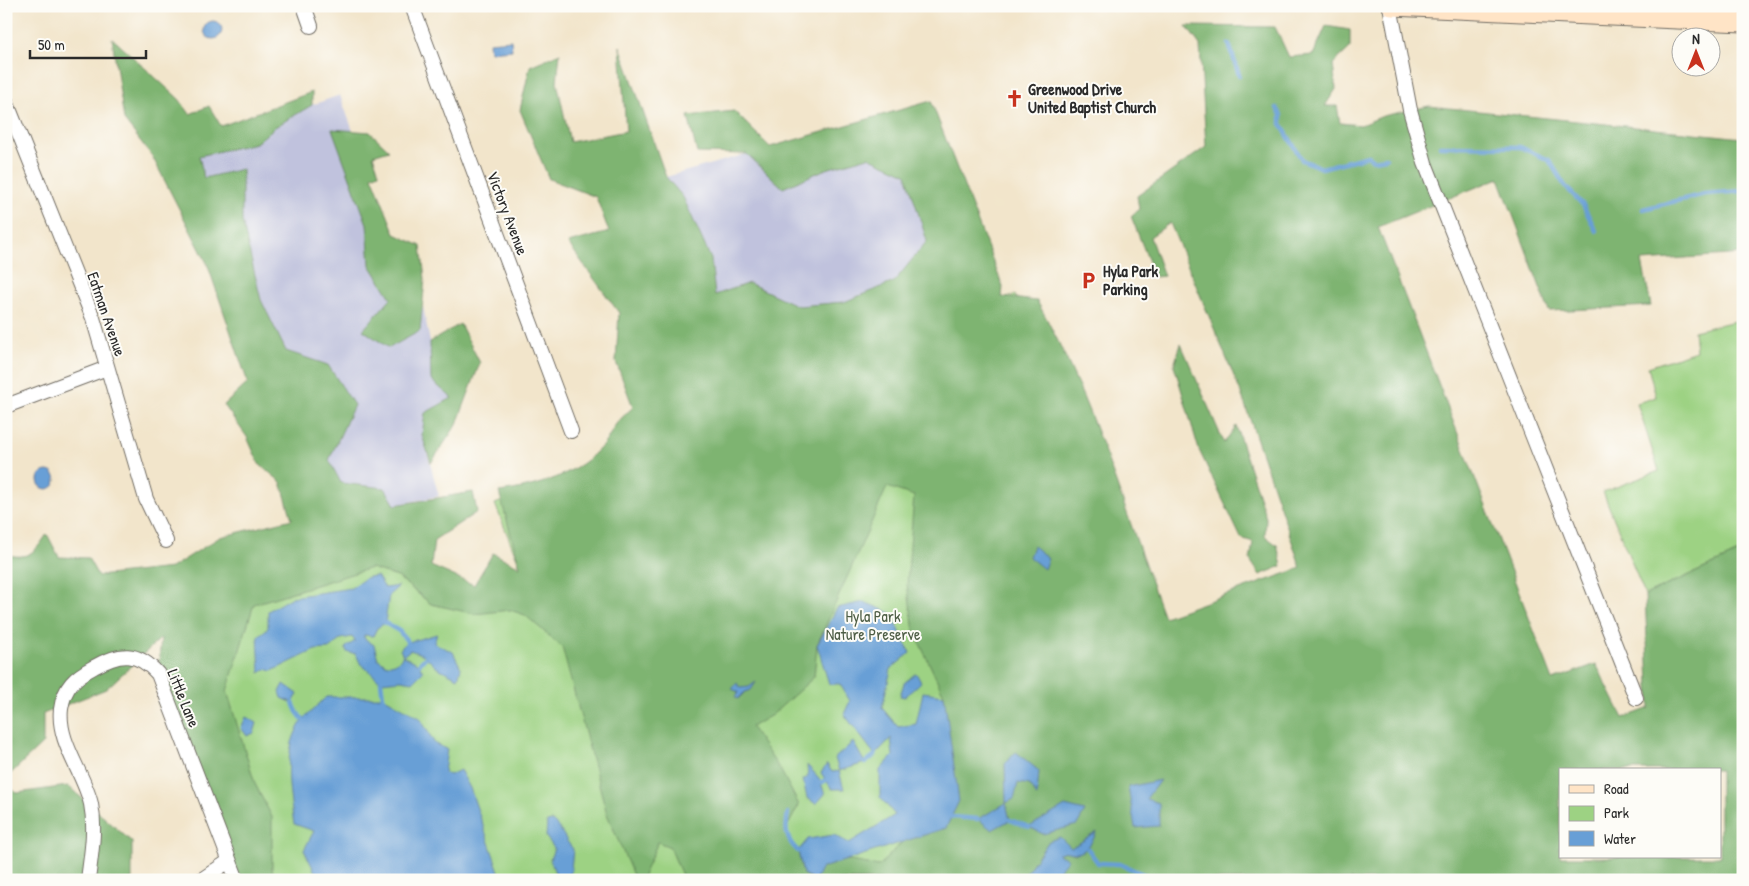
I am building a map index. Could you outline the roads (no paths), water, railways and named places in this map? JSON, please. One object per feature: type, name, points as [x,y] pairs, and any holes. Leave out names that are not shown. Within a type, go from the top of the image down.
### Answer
[{"type":"main road","points":[[1391,6],[1743,22]]},
{"type":"street","points":[[304,6],[311,26]]},
{"type":"street","name":"Victory Avenue","points":[[412,6],[571,431]]},
{"type":"street","points":[[1391,6],[1410,110],[1425,163],[1636,698]]},
{"type":"street","name":"Eatman Avenue","points":[[6,101],[11,129],[93,318],[146,499],[166,541]]},
{"type":"street","points":[[6,406],[107,368]]},
{"type":"street","name":"Little Lane","points":[[88,880],[93,836],[91,803],[62,726],[61,711],[68,686],[76,676],[113,656],[138,658],[149,664],[158,674],[237,880]]},
{"type":"street","points":[[201,880],[229,861]]},
{"type":"water","points":[[213,21],[219,24],[222,30],[219,36],[213,39],[207,36],[204,30],[207,24]]},
{"type":"water","points":[[511,40],[512,50],[490,52],[489,42]]},
{"type":"water","points":[[43,471],[51,471],[56,476],[54,487],[43,489],[38,484],[38,476]]},
{"type":"water","points":[[1033,546],[1048,558],[1044,569],[1029,557]]},
{"type":"water","points":[[377,576],[385,588],[399,586],[389,595],[385,623],[377,628],[373,636],[364,635],[364,638],[374,645],[378,659],[387,665],[398,662],[403,655],[400,650],[405,643],[437,634],[434,643],[453,652],[461,668],[458,678],[436,667],[424,655],[410,650],[403,656],[419,664],[423,672],[413,682],[401,680],[381,682],[360,663],[356,654],[347,652],[345,648],[355,641],[352,637],[341,639],[329,649],[315,650],[272,671],[266,669],[260,673],[258,636],[268,628],[268,611],[292,597],[351,588],[367,577]]},
{"type":"water","points":[[864,602],[891,613],[910,653],[891,669],[882,708],[898,727],[916,724],[923,692],[944,695],[959,801],[946,828],[822,868],[815,880],[803,874],[798,851],[808,839],[834,835],[849,843],[895,815],[880,797],[880,770],[893,756],[891,738],[875,755],[844,714],[850,701],[840,684],[829,684],[817,645],[837,608]]},
{"type":"water","points":[[916,673],[921,682],[905,697],[900,696],[904,683]]},
{"type":"water","points":[[756,682],[751,690],[745,692],[738,699],[735,697],[739,692],[732,689],[737,683],[740,688],[749,687]]},
{"type":"water","points":[[284,684],[298,694],[293,703],[282,698],[280,692]]},
{"type":"water","points":[[326,697],[383,697],[420,718],[435,744],[447,749],[444,773],[450,775],[460,770],[470,788],[502,880],[319,880],[304,850],[314,831],[294,824],[288,770],[289,756],[297,730],[304,719]]},
{"type":"water","points":[[246,717],[257,723],[254,733],[247,736],[241,728]]},
{"type":"water","points":[[853,742],[865,763],[839,771],[835,758]]},
{"type":"water","points":[[1016,752],[1039,771],[1037,797],[1030,785],[1018,783],[1014,799],[1006,803],[1005,764]]},
{"type":"water","points":[[827,764],[832,772],[839,771],[844,789],[832,789],[821,773]]},
{"type":"water","points":[[807,765],[819,778],[825,794],[816,804],[807,798],[803,780],[808,777]]},
{"type":"water","points":[[1160,780],[1146,799],[1159,803],[1159,826],[1135,828],[1128,787]]},
{"type":"water","points":[[1006,803],[1010,820],[992,830],[978,819]]},
{"type":"water","points":[[1065,806],[1085,811],[1077,825],[1043,834],[1029,827]]},
{"type":"water","points":[[552,821],[573,849],[570,880],[558,880],[550,860],[554,848],[546,837],[547,822]]},
{"type":"water","points":[[1097,832],[1086,849],[1079,853],[1064,852],[1058,854],[1068,859],[1058,871],[1072,874],[1073,880],[1021,880],[1049,841],[1060,837],[1071,848]]},
{"type":"waterway","points":[[1229,44],[1239,75]]},
{"type":"waterway","points":[[1277,108],[1281,115],[1281,124],[1302,160],[1322,168],[1368,156],[1373,160],[1386,158]]},
{"type":"waterway","points":[[1440,146],[1520,147],[1549,160],[1565,186],[1583,205],[1596,231]]},
{"type":"waterway","points":[[1643,209],[1705,194],[1743,191]]},
{"type":"waterway","points":[[385,623],[399,631],[408,642]]},
{"type":"waterway","points":[[419,664],[426,657]]},
{"type":"waterway","points":[[381,682],[383,697]]},
{"type":"waterway","points":[[293,703],[303,720]]},
{"type":"waterway","points":[[865,763],[875,755]]},
{"type":"waterway","points":[[821,783],[826,780]]},
{"type":"waterway","points":[[788,813],[786,824],[788,838],[798,851]]},
{"type":"waterway","points":[[952,817],[978,819]]},
{"type":"waterway","points":[[1010,820],[1029,827]]},
{"type":"waterway","points":[[1088,849],[1098,863],[1120,864],[1152,878],[1164,880]]},
{"type":"place","name":"Greenwood Drive United Baptist Church","points":[[1014,98]]},
{"type":"place","name":"Hyla Park Parking","points":[[1089,280]]},
{"type":"park label","name":"Hyla Park Nature Preserve","points":[[873,625]]}]
